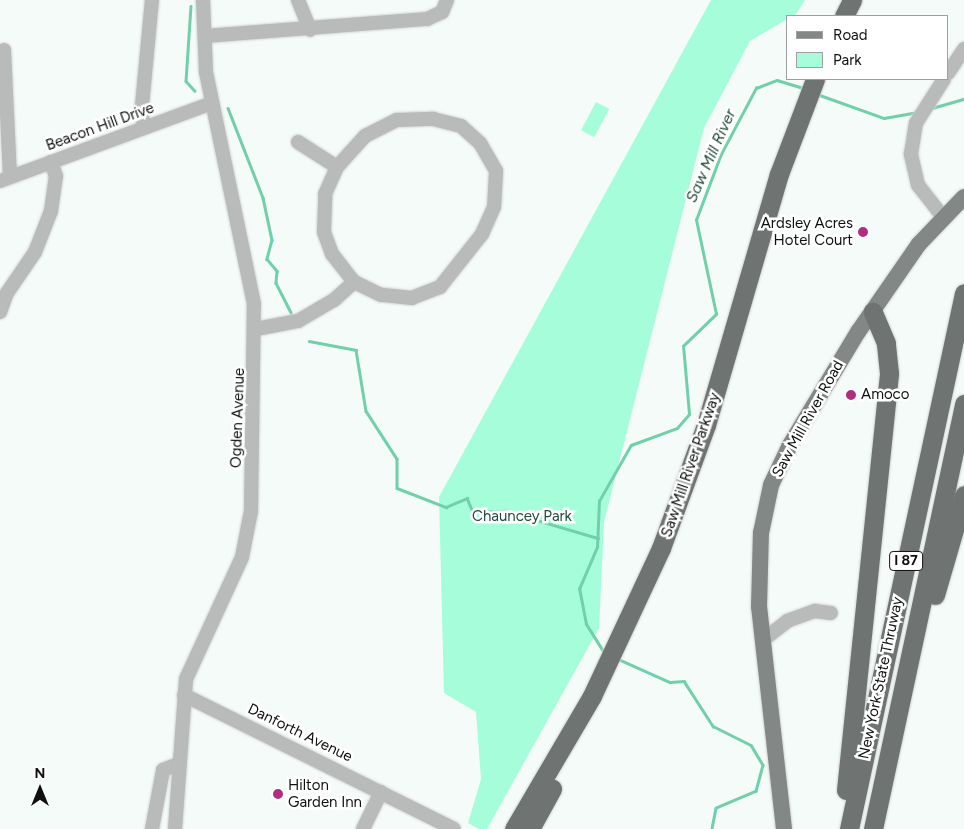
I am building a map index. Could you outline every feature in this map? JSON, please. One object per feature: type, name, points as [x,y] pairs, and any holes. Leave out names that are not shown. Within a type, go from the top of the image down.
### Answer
[{"type":"highway","points":[[845,15],[860,4]]},
{"type":"highway","name":"Saw Mill River Parkway","points":[[530,829],[627,638],[705,462],[810,105],[822,80]]},
{"type":"highway","name":"New York State Thruway","points":[[849,829],[964,293]]},
{"type":"highway","points":[[841,829],[889,373],[886,344],[873,312]]},
{"type":"highway","name":"New York State Thruway","points":[[872,829],[964,404]]},
{"type":"highway","points":[[899,708],[964,495]]},
{"type":"highway","name":"Saw Mill River Parkway","points":[[514,829],[611,670]]},
{"type":"main road","name":"Saw Mill River Road","points":[[784,829],[763,640],[760,546],[774,476],[873,312],[943,216],[964,197]]},
{"type":"street","points":[[146,127],[142,116],[152,0]]},
{"type":"street","name":"Ogden Avenue","points":[[175,829],[186,679],[248,538],[256,329],[212,103],[203,0]]},
{"type":"street","points":[[298,0],[310,30]]},
{"type":"street","points":[[205,36],[310,30],[427,19],[442,12],[447,0]]},
{"type":"street","points":[[949,72],[964,49]]},
{"type":"street","points":[[4,50],[5,179]]},
{"type":"street","points":[[943,80],[915,127],[915,179],[943,216]]},
{"type":"street","name":"Beacon Hill Drive","points":[[5,179],[212,103]]},
{"type":"street","points":[[422,118],[445,120],[468,130],[496,171],[496,197],[490,217],[459,267],[440,287],[418,296],[396,298],[354,282],[332,254],[324,232],[325,194],[337,167],[376,129],[397,120],[422,118]]},
{"type":"street","points":[[298,142],[337,167]]},
{"type":"street","points":[[0,312],[18,278],[35,252],[50,211],[56,176],[51,162]]},
{"type":"street","points":[[0,284],[18,278]]},
{"type":"street","points":[[256,329],[298,321],[334,300],[354,282]]},
{"type":"street","points":[[763,640],[787,621],[815,611],[831,613]]},
{"type":"street","name":"Danforth Avenue","points":[[184,695],[454,829]]},
{"type":"street","points":[[152,829],[163,770],[179,764]]},
{"type":"street","points":[[363,829],[381,792]]},
{"type":"green space","name":"Chauncey Park","points":[[711,0],[805,0],[796,14],[786,15],[786,20],[750,41],[704,128],[604,522],[599,628],[487,829],[479,829],[468,823],[481,779],[476,712],[444,693],[439,497]]},
{"type":"green space","points":[[596,102],[609,109],[594,137],[581,130]]},
{"type":"waterway","points":[[191,6],[186,81],[195,91]]},
{"type":"waterway","name":"Saw Mill River","points":[[604,653],[586,624],[579,589],[597,547],[599,501],[631,445],[677,428],[689,414],[683,346],[716,314],[696,220],[721,154],[756,88],[777,80],[803,88]]},
{"type":"waterway","name":"Saw Mill River","points":[[817,94],[884,118],[917,112]]},
{"type":"waterway","name":"Saw Mill River","points":[[932,108],[964,99]]},
{"type":"waterway","points":[[228,108],[263,198],[272,240],[267,259],[277,271],[276,283],[291,312]]},
{"type":"waterway","points":[[309,341],[356,350],[366,411],[397,459],[397,488],[446,507],[467,498],[473,512],[506,511],[598,538]]},
{"type":"waterway","name":"Saw Mill River","points":[[618,659],[670,682],[684,681],[713,726],[751,745],[763,765],[756,791],[716,808],[712,829]]},
{"type":"place","name":"Ardsley Acres Hotel Court","points":[[863,232]]},
{"type":"place","name":"Amoco","points":[[851,395]]},
{"type":"place","name":"Hilton Garden Inn","points":[[278,794]]}]
